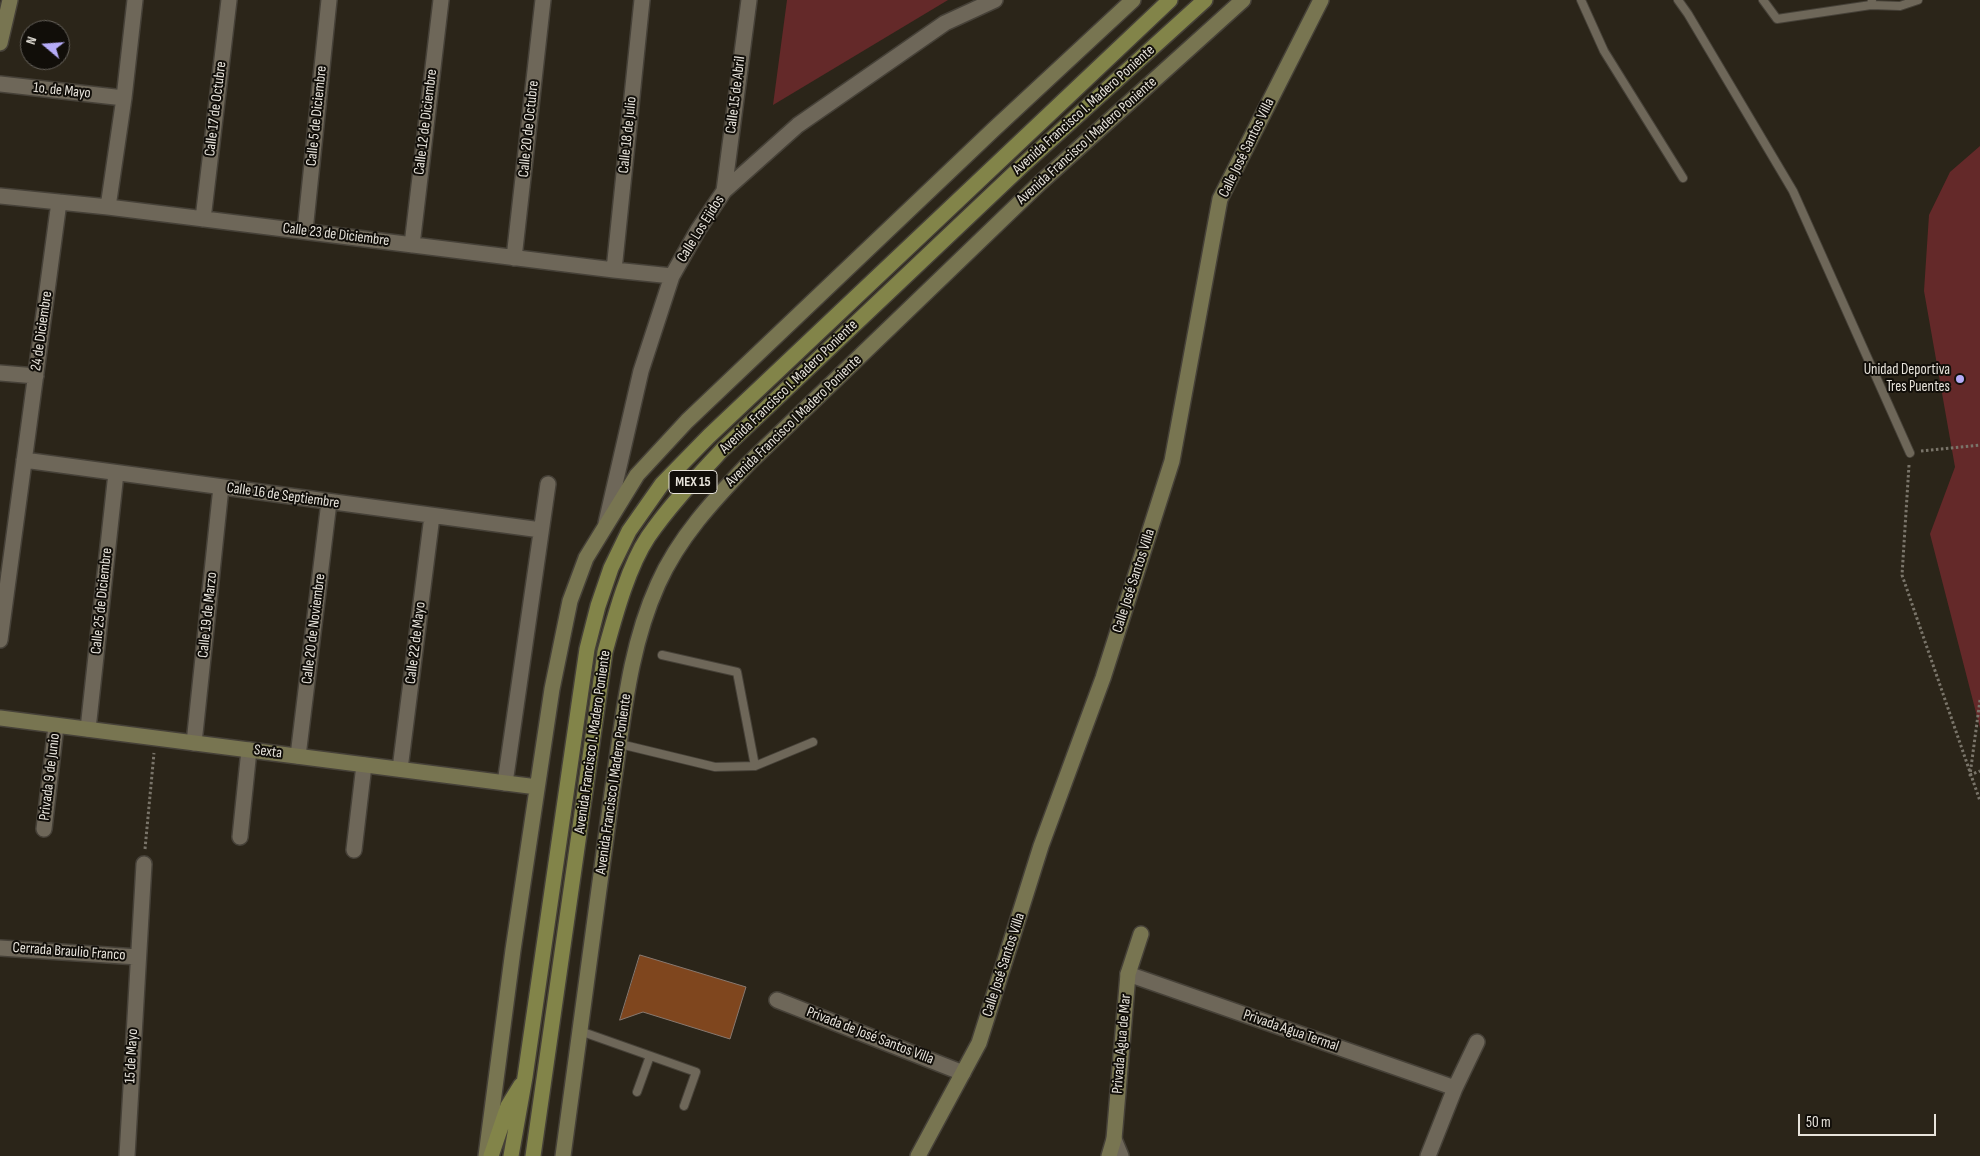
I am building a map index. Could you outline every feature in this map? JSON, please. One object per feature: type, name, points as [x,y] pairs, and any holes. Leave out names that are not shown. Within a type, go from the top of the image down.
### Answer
[{"type":"main road","name":"Avenida Francisco I. Madero Poniente","points":[[511,1156],[525,1077],[587,649],[598,606],[611,568],[628,531],[662,484],[709,436],[1170,0]]},
{"type":"main road","name":"Avenida Francisco I. Madero Poniente","points":[[534,1156],[605,652],[617,609],[630,574],[647,538],[680,495],[723,449],[1023,165],[1205,0]]},
{"type":"main road","points":[[491,1156],[508,1106],[525,1077]]},
{"type":"street","points":[[0,44],[2,25],[10,0]]},
{"type":"street","points":[[108,207],[124,98],[135,0]]},
{"type":"street","name":"Calle 17 de Octubre","points":[[203,219],[229,0]]},
{"type":"street","name":"Calle 5 de Diciembre","points":[[305,232],[329,0]]},
{"type":"street","name":"Calle 12 de Diciembre","points":[[412,245],[441,0]]},
{"type":"street","name":"Calle 20 de Octubre","points":[[514,258],[543,0]]},
{"type":"street","name":"Calle 18 de Julio","points":[[614,270],[642,0]]},
{"type":"street","name":"Calle 15 de Abril","points":[[724,191],[749,0]]},
{"type":"street","name":"Calle Los Ejidos","points":[[605,529],[641,371],[672,276],[698,230],[724,191],[798,125],[945,23],[994,0]]},
{"type":"street","points":[[486,1156],[552,689],[570,601],[586,558],[636,476],[688,421],[993,130],[1133,0]]},
{"type":"street","name":"Avenida Francisco I Madero Poniente","points":[[563,1156],[633,657],[644,615],[658,582],[677,547],[709,505],[748,464],[1040,183],[1243,0]]},
{"type":"street","name":"Calle José Santos Villa","points":[[918,1156],[979,1043],[1041,846],[1103,678],[1172,461],[1220,199],[1321,0]]},
{"type":"street","name":"1o. de Mayo","points":[[0,84],[124,98]]},
{"type":"street","name":"Calle 23 de Diciembre","points":[[0,196],[108,207],[672,276]]},
{"type":"street","name":"24 de Diciembre","points":[[0,640],[2,603],[60,202]]},
{"type":"street","points":[[0,373],[36,376]]},
{"type":"street","name":"Calle 16 de Septiembre","points":[[24,460],[541,530]]},
{"type":"street","name":"Calle 25 de Diciembre","points":[[88,729],[116,473]]},
{"type":"street","points":[[505,782],[548,484]]},
{"type":"street","name":"Calle 19 de Marzo","points":[[194,743],[222,487]]},
{"type":"street","name":"Calle 20 de Noviembre","points":[[298,756],[330,502]]},
{"type":"street","name":"Calle 22 de Mayo","points":[[400,769],[432,516]]},
{"type":"street","name":"Sexta","points":[[0,718],[537,787]]},
{"type":"street","name":"Privada 9 de Junio","points":[[44,829],[56,726]]},
{"type":"street","points":[[240,837],[249,750]]},
{"type":"street","points":[[354,850],[364,765]]},
{"type":"street","name":"15 de Mayo","points":[[127,1156],[144,864]]},
{"type":"street","name":"Privada Agua de Mar","points":[[1109,1156],[1114,1139],[1128,974],[1141,934]]},
{"type":"street","name":"Cerrada Braulio Franco","points":[[0,948],[138,957]]},
{"type":"street","name":"Privada Agua Termal","points":[[1128,974],[1455,1088]]},
{"type":"street","name":"Privada de José Santos Villa","points":[[777,1000],[963,1073]]},
{"type":"street","points":[[1428,1156],[1455,1088],[1478,1042]]},
{"type":"street","points":[[1114,1139],[1121,1156]]},
{"type":"lane","points":[[1581,0],[1604,51],[1683,178]]},
{"type":"lane","points":[[1678,0],[1793,191],[1910,453]]},
{"type":"lane","points":[[1763,0],[1777,20],[1871,2],[1900,6],[1918,0]]},
{"type":"lane","points":[[662,655],[736,672],[755,766]]},
{"type":"lane","points":[[620,744],[715,767],[755,766],[814,742]]},
{"type":"lane","points":[[580,1031],[696,1072],[684,1106]]},
{"type":"lane","points":[[637,1092],[650,1056]]},
{"type":"path","points":[[1980,445],[1910,453],[1902,575],[1980,801]]},
{"type":"path","points":[[1970,775],[1980,700]]},
{"type":"path","points":[[144,864],[156,738]]},
{"type":"path","points":[[1970,775],[1980,771]]},
{"type":"shaded area","points":[[787,0],[948,0],[773,105]]},
{"type":"shaded area","name":"Unidad Deportiva Tres Puentes","points":[[1980,146],[1980,728],[1930,534],[1955,467],[1924,291],[1929,215],[1950,172]]},
{"type":"building","points":[[640,955],[746,987],[730,1039],[643,1012],[620,1020]]},
{"type":"place","name":"Unidad Deportiva Tres Puentes","points":[[1960,379]]}]
